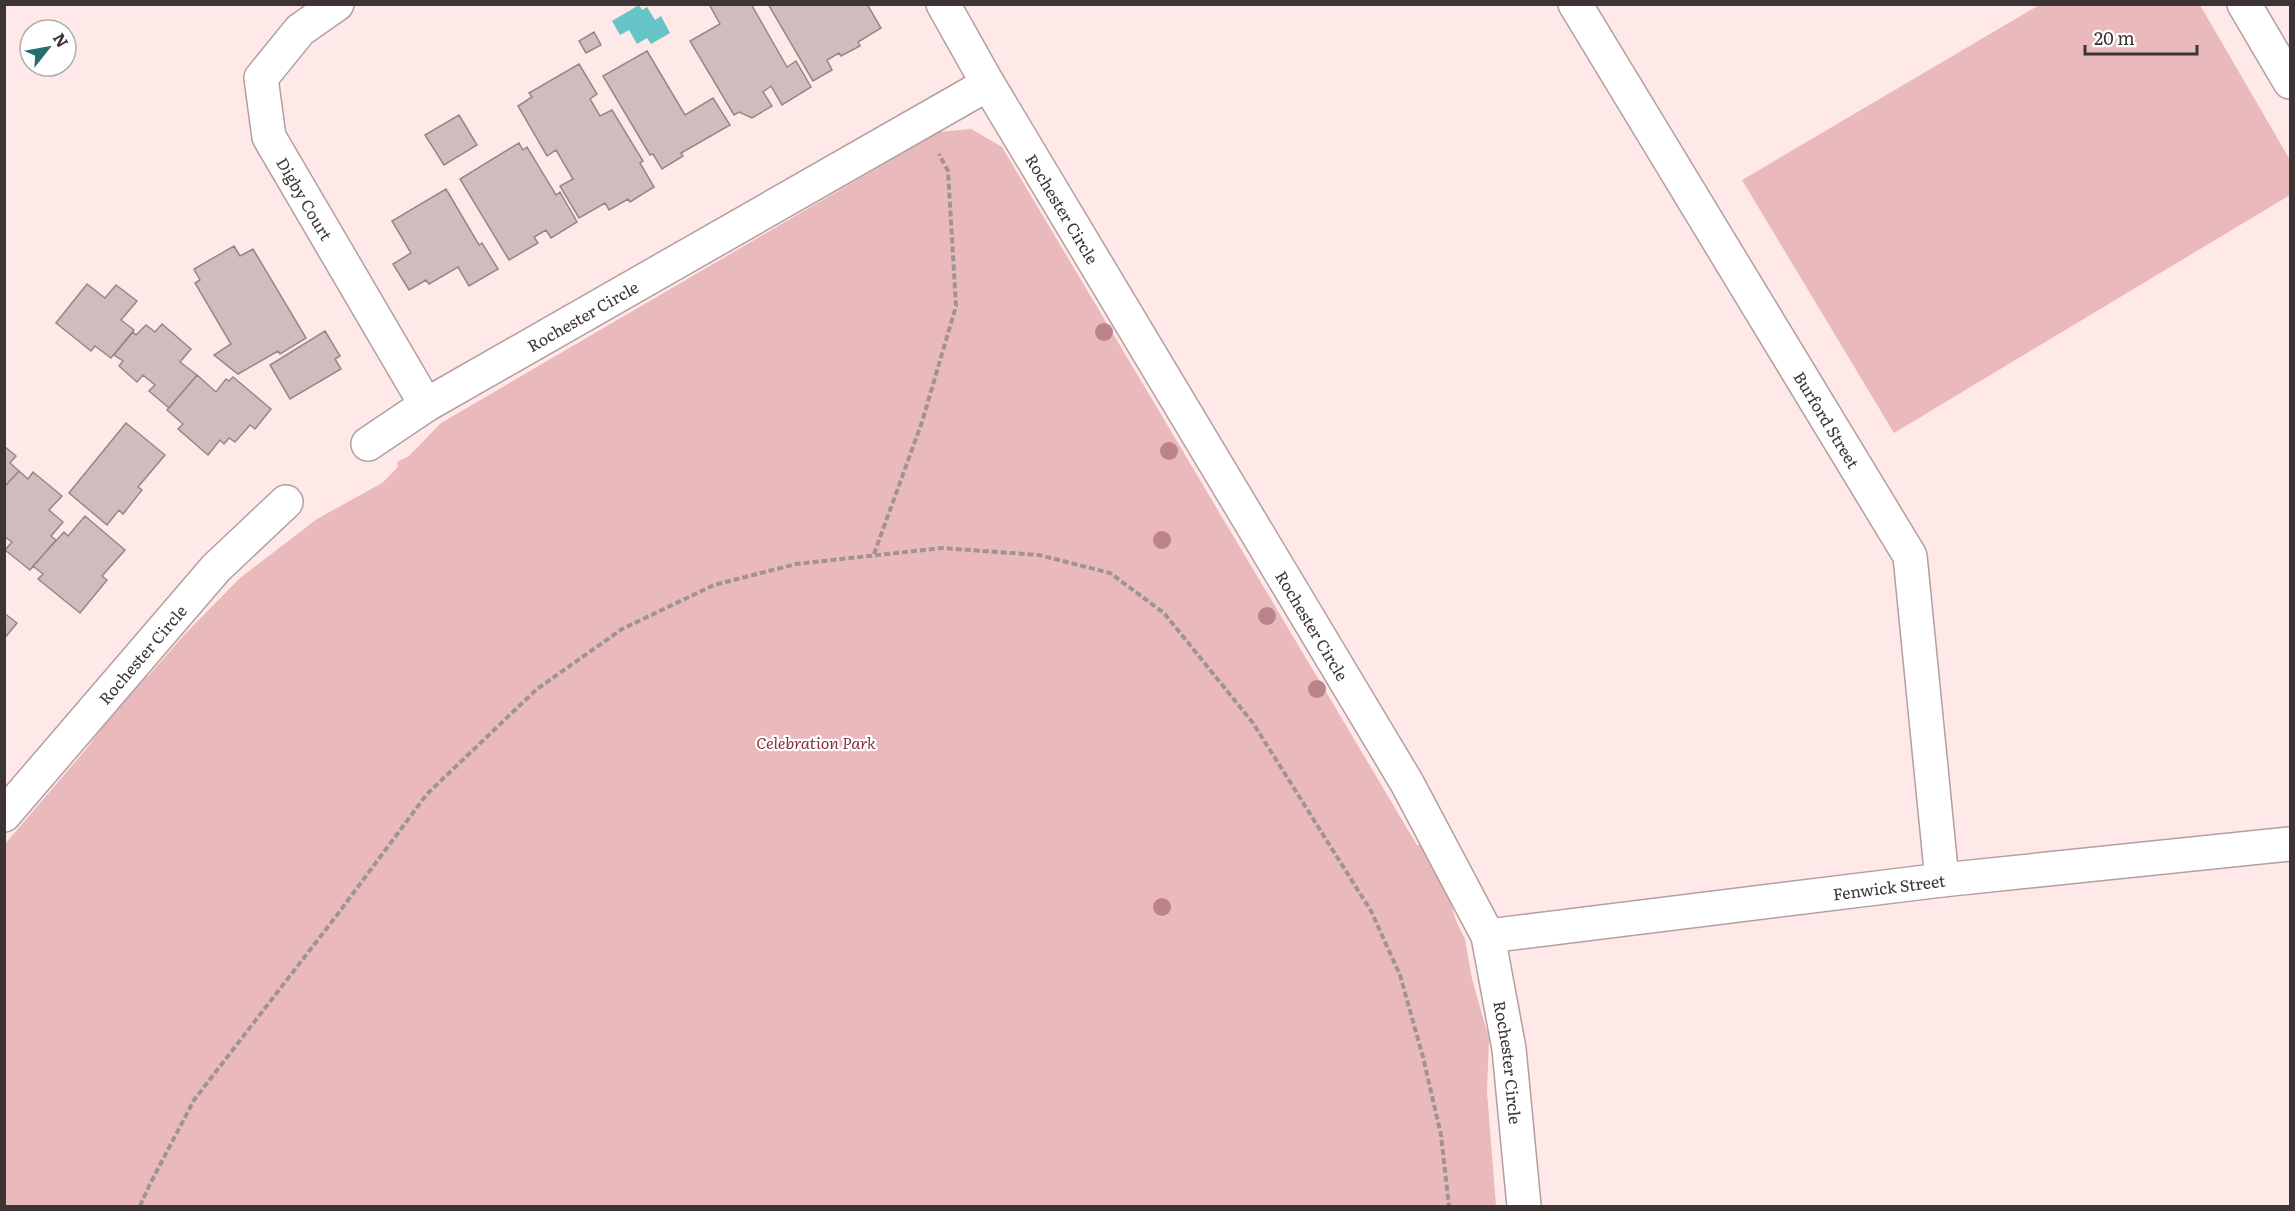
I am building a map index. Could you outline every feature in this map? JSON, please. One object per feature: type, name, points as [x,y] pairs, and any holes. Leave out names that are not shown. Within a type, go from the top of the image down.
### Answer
[{"type":"street","name":"Digby Court","points":[[337,4],[300,30],[261,78],[269,136],[426,405]]},
{"type":"street","name":"Rochester Circle","points":[[943,4],[988,84],[1407,783],[1488,936],[1509,1049],[1524,1206]]},
{"type":"street","name":"Burford Street","points":[[1575,4],[1911,556],[1942,880]]},
{"type":"street","points":[[2244,4],[2290,82]]},
{"type":"street","name":"Rochester Circle","points":[[368,444],[426,405],[988,84]]},
{"type":"street","name":"Rochester Circle","points":[[4,815],[216,568],[286,502]]},
{"type":"street","name":"Fenwick Street","points":[[1488,936],[1942,880],[2290,844]]},
{"type":"path","points":[[874,554],[922,422],[956,306],[948,171],[921,122]]},
{"type":"path","points":[[141,1206],[194,1100],[427,794],[537,689],[622,629],[714,585],[796,564],[942,548],[1039,555],[1110,573],[1164,613],[1253,723],[1371,911],[1400,975],[1423,1057],[1441,1135],[1449,1206]]},
{"type":"green space","points":[[2041,4],[2200,5],[2290,160],[2290,195],[1894,433],[1742,180]]},
{"type":"green space","name":"Celebration Park","points":[[971,129],[1002,147],[1417,845],[1435,845],[1456,921],[1465,939],[1472,979],[1489,1039],[1487,1092],[1496,1206],[5,1206],[5,844],[87,748],[135,683],[148,676],[240,578],[317,519],[382,483],[398,467],[397,462],[409,456],[441,423],[939,132]]},
{"type":"water","points":[[639,5],[642,10],[647,7],[655,20],[661,16],[670,33],[651,44],[647,38],[637,44],[629,30],[620,35],[612,21]]},
{"type":"building","points":[[709,4],[751,4],[787,67],[796,61],[811,87],[782,105],[771,86],[763,92],[772,106],[752,118],[739,112],[734,115],[690,41],[720,24]]},
{"type":"building","points":[[768,4],[867,4],[881,28],[858,42],[860,46],[827,60],[832,70],[813,81]]},
{"type":"building","points":[[594,32],[601,45],[586,53],[579,41]]},
{"type":"building","points":[[647,51],[685,115],[713,98],[730,125],[681,153],[683,156],[662,169],[653,154],[650,155],[603,76]]},
{"type":"building","points":[[579,64],[597,94],[590,99],[600,116],[612,110],[643,161],[640,163],[654,187],[630,202],[628,199],[609,210],[605,203],[579,218],[560,186],[573,179],[556,150],[547,156],[518,106],[532,97],[529,93]]},
{"type":"building","points":[[459,115],[477,145],[444,165],[425,135]]},
{"type":"building","points":[[519,143],[523,150],[527,147],[556,195],[560,192],[577,222],[551,238],[546,230],[534,237],[538,243],[509,260],[460,179]]},
{"type":"building","points":[[446,189],[479,245],[482,243],[498,269],[469,286],[458,267],[429,284],[426,280],[409,290],[393,264],[411,253],[392,221]]},
{"type":"building","points":[[234,246],[240,256],[253,249],[306,338],[280,354],[278,351],[238,374],[214,355],[231,344],[195,283],[200,280],[194,269]]},
{"type":"building","points":[[87,284],[105,298],[116,285],[137,301],[121,320],[134,330],[111,358],[95,346],[91,351],[56,323]]},
{"type":"building","points":[[162,324],[191,349],[180,362],[197,375],[169,408],[149,391],[155,385],[143,375],[137,382],[119,366],[123,361],[114,355],[133,332],[136,335],[146,325],[155,332]]},
{"type":"building","points":[[325,331],[340,356],[335,359],[341,369],[290,399],[270,365]]},
{"type":"building","points":[[197,375],[216,392],[226,379],[229,381],[233,377],[271,409],[255,429],[250,425],[235,442],[229,438],[224,444],[220,440],[208,455],[178,429],[183,424],[167,410]]},
{"type":"building","points":[[126,423],[165,455],[138,487],[142,490],[123,514],[119,510],[107,525],[69,493]]},
{"type":"building","points":[[4,446],[16,456],[10,463],[19,471],[4,487]]},
{"type":"building","points":[[19,471],[28,479],[33,472],[62,496],[49,510],[63,522],[51,536],[56,540],[30,570],[5,550],[12,542],[4,536],[4,487]]},
{"type":"building","points":[[85,516],[125,550],[102,576],[107,580],[80,613],[38,579],[43,574],[33,566],[64,532],[68,536]]},
{"type":"building","points":[[4,613],[17,623],[4,639]]}]
